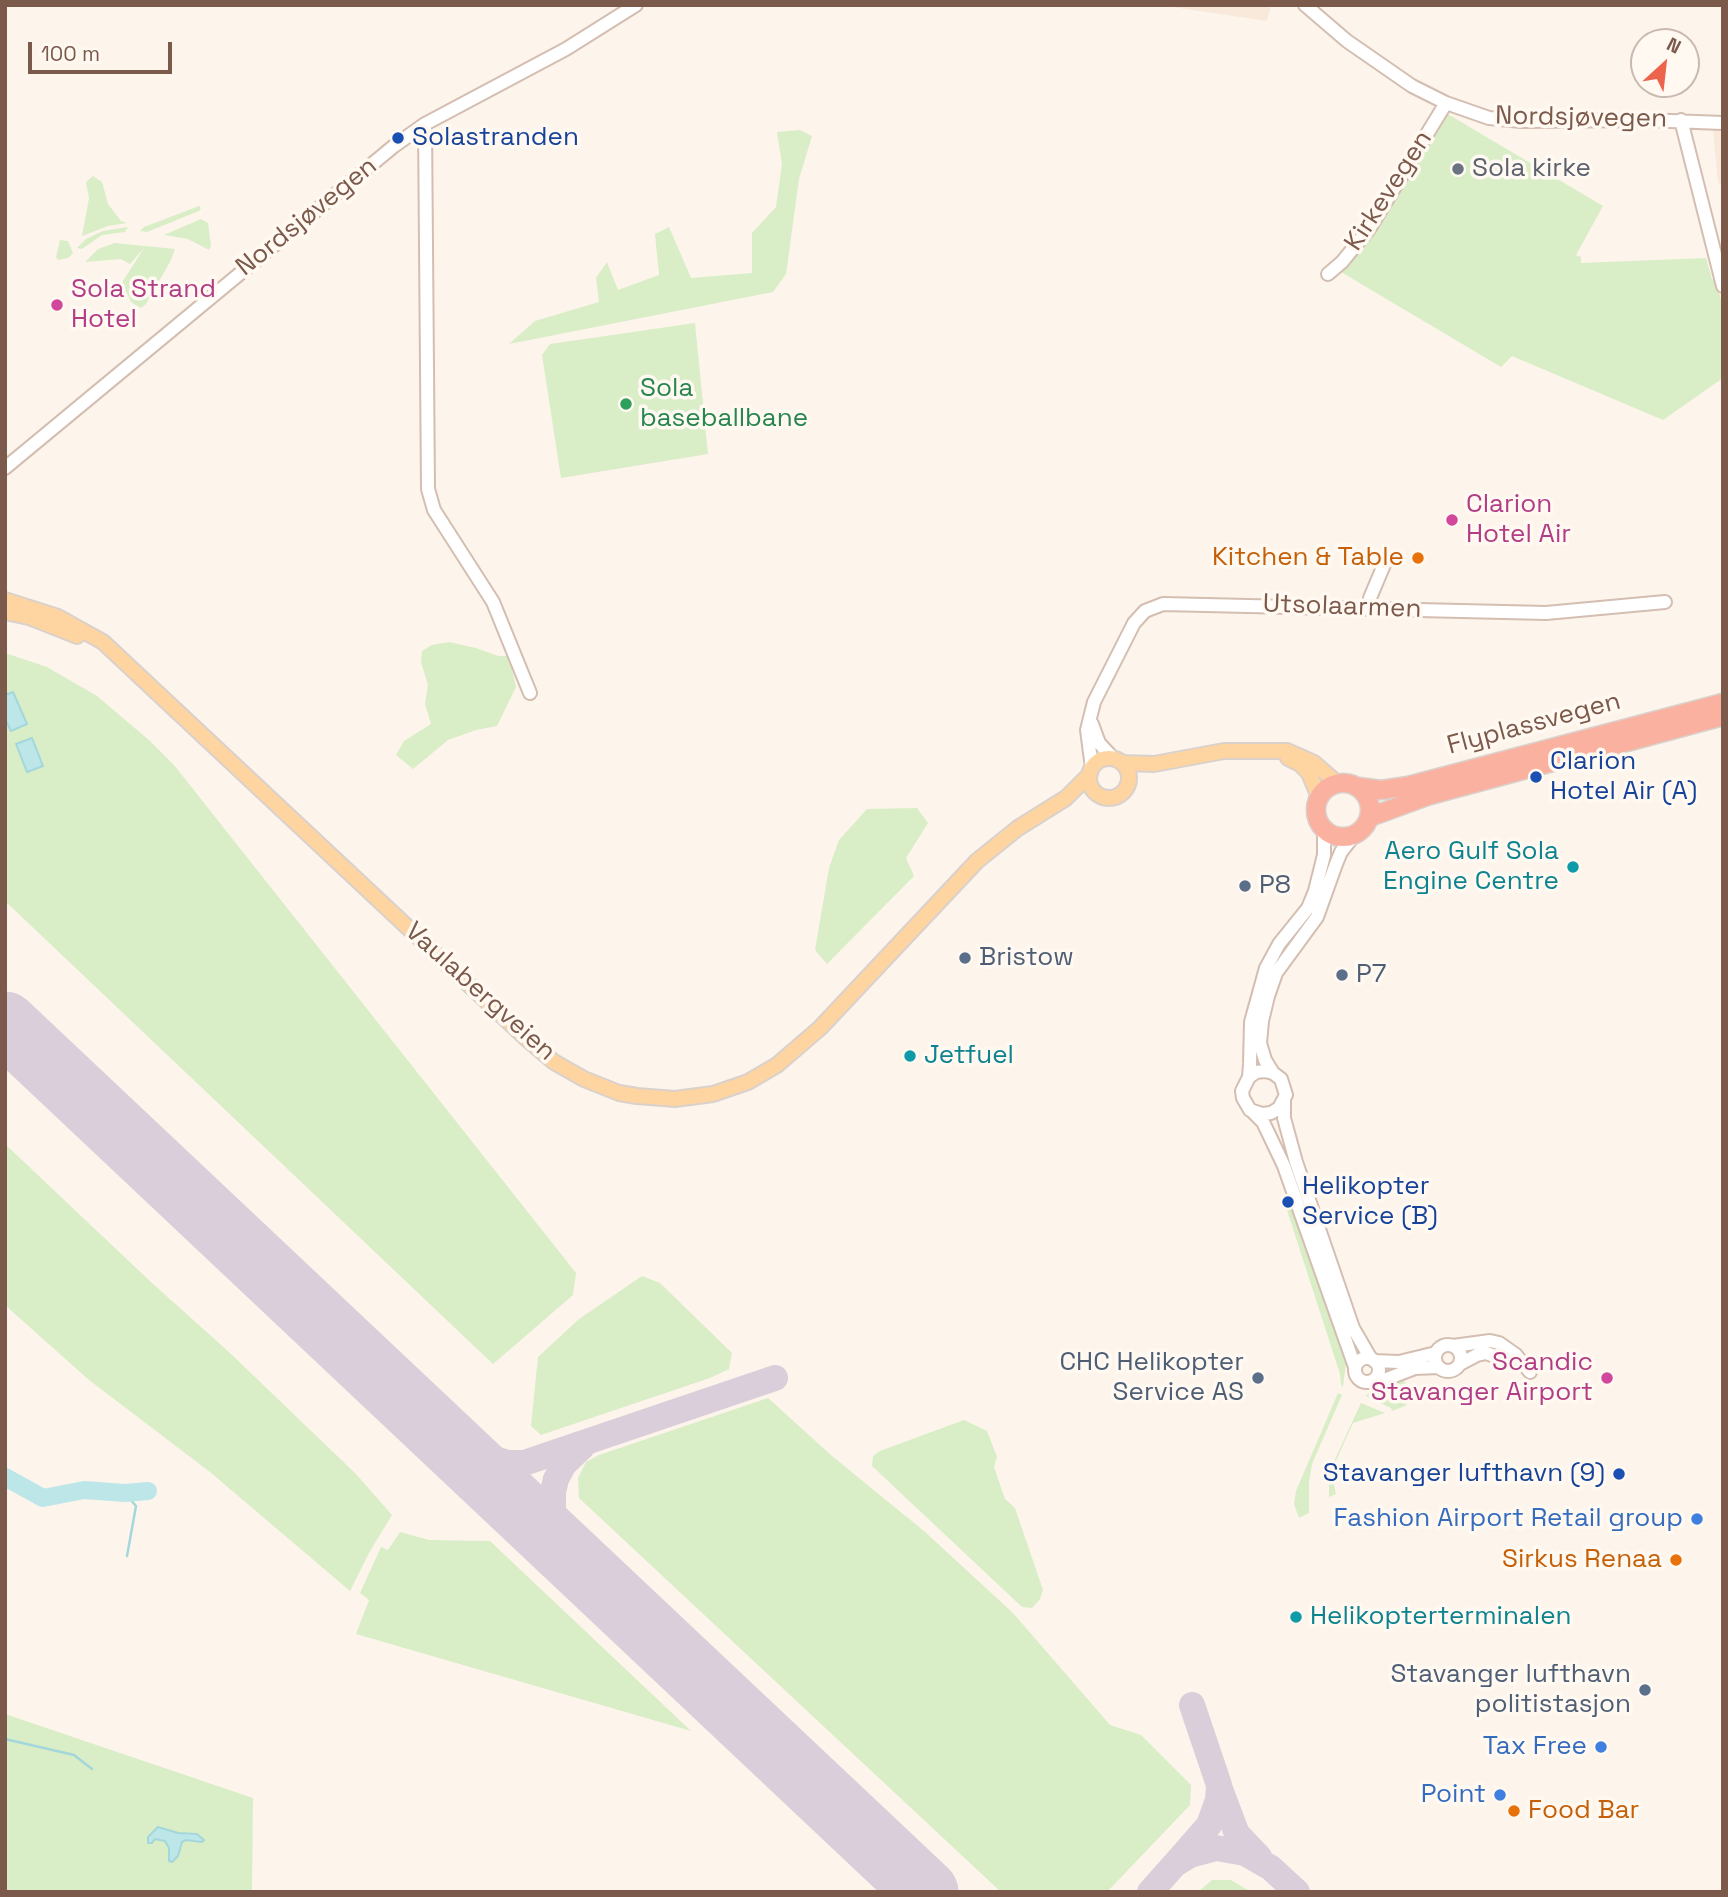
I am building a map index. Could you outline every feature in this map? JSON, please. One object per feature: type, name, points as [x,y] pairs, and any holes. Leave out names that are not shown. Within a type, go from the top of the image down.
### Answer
[{"type":"highway","name":"Flyplassvegen","points":[[1359,787],[1381,790],[1401,788],[1723,702]]},
{"type":"highway","name":"Flyplassvegen","points":[[1370,817],[1430,795],[1723,716]]},
{"type":"highway","points":[[1337,783],[1359,787],[1367,795],[1371,806],[1370,817],[1364,827],[1345,837],[1333,835],[1324,829],[1316,808],[1319,797],[1327,788],[1337,783]]},
{"type":"main road","name":"Vaulabergveien","points":[[5,600],[36,608],[103,642],[528,1040],[554,1062],[584,1079],[620,1093],[637,1096],[675,1099],[713,1094],[748,1082],[777,1065],[820,1028],[977,861],[1025,823],[1066,798],[1091,771]]},
{"type":"main road","name":"Vaulabergveien","points":[[5,612],[56,627],[127,664]]},
{"type":"main road","points":[[1154,764],[1118,796],[1102,797],[1092,788],[1091,771],[1099,761],[1154,764],[1224,751],[1287,751],[1314,762],[1337,783]]},
{"type":"main road","points":[[1274,752],[1300,764],[1309,773],[1319,797]]},
{"type":"main road","points":[[1118,761],[1128,771],[1128,785]]},
{"type":"main road","name":"Vaulabergveien","points":[[1066,798],[1102,797]]},
{"type":"street","name":"Nordsjøvegen","points":[[5,468],[394,146],[425,124],[577,43],[636,5]]},
{"type":"street","name":"Nordsjøvegen","points":[[1305,5],[1382,68],[1446,103],[1489,118],[1521,121],[1681,120],[1723,123]]},
{"type":"street","name":"Kirkevegen","points":[[1328,274],[1342,262],[1369,229],[1446,103]]},
{"type":"street","points":[[1681,120],[1723,286]]},
{"type":"street","points":[[425,124],[428,489],[433,510],[469,561],[493,602],[530,693]]},
{"type":"street","points":[[1370,608],[1370,598],[1386,560]]},
{"type":"street","name":"Utsolaarmen","points":[[1091,771],[1087,730],[1094,702],[1134,622],[1155,606],[1174,602],[1546,613],[1665,602]]},
{"type":"street","points":[[1090,721],[1099,743],[1118,761]]},
{"type":"street","points":[[1249,1077],[1251,1022],[1257,995],[1266,968],[1279,944],[1308,908],[1324,855],[1324,829]]},
{"type":"street","points":[[1355,834],[1336,864],[1317,917],[1276,973],[1262,1021],[1261,1043],[1265,1060],[1284,1084],[1284,1118],[1296,1162],[1353,1328],[1379,1372],[1374,1380]]},
{"type":"street","points":[[1273,1073],[1256,1072],[1249,1077],[1244,1085],[1243,1098],[1263,1122],[1284,1166],[1359,1380],[1368,1383],[1384,1380],[1438,1360],[1444,1346],[1490,1341],[1499,1343],[1516,1355],[1530,1372]]},
{"type":"street","points":[[1253,1111],[1271,1113],[1284,1101]]},
{"type":"street","points":[[1453,1346],[1460,1353],[1460,1364]]},
{"type":"street","points":[[1355,1367],[1361,1359],[1399,1362],[1438,1360],[1451,1370],[1476,1355],[1486,1353],[1503,1359]]},
{"type":"shaded area","points":[[1159,5],[1271,5],[1267,21]]},
{"type":"shaded area","points":[[1713,130],[1723,130],[1723,186],[1718,183]]},
{"type":"green space","points":[[1446,113],[1603,206],[1576,255],[1581,257],[1581,263],[1706,258],[1712,279],[1716,279],[1723,309],[1723,378],[1663,420],[1512,356],[1501,367],[1341,272],[1374,233]]},
{"type":"green space","points":[[800,130],[812,136],[799,179],[786,274],[773,292],[509,344],[535,321],[599,302],[596,278],[607,262],[618,290],[659,275],[655,234],[669,227],[691,278],[752,273],[752,233],[776,207],[782,164],[777,132]]},
{"type":"green space","points":[[93,176],[102,182],[108,204],[121,221],[127,223],[108,226],[82,236],[89,198],[86,182]]},
{"type":"green space","points":[[199,206],[199,211],[147,232],[140,231],[144,227]]},
{"type":"green space","points":[[201,219],[208,223],[211,246],[209,250],[188,239],[164,235]]},
{"type":"green space","points":[[128,227],[125,232],[102,235],[82,249],[77,248],[86,239],[103,231]]},
{"type":"green space","points":[[60,240],[68,241],[73,253],[68,258],[58,260],[56,257]]},
{"type":"green space","points":[[115,243],[175,249],[146,304],[141,308],[118,289],[144,248],[130,264],[121,259],[85,262],[98,249]]},
{"type":"green space","name":"Sola baseballbane","points":[[695,323],[708,454],[561,478],[542,355],[550,344]]},
{"type":"green space","points":[[449,642],[498,656],[509,656],[516,687],[497,726],[448,740],[413,769],[396,755],[404,741],[431,724],[425,704],[428,685],[421,662],[422,651],[432,645]]},
{"type":"green space","points":[[5,653],[47,667],[97,696],[174,765],[576,1273],[573,1295],[493,1364],[5,901]]},
{"type":"green space","points":[[917,808],[928,823],[906,858],[914,876],[827,964],[815,950],[829,868],[839,840],[867,809]]},
{"type":"green space","points":[[5,1144],[230,1353],[356,1474],[392,1515],[350,1591],[210,1472],[89,1380],[5,1305]]},
{"type":"green space","points":[[1286,1207],[1293,1207],[1346,1363],[1343,1387],[1341,1385],[1340,1374]]},
{"type":"green space","points":[[642,1276],[660,1283],[732,1353],[729,1369],[710,1378],[541,1435],[531,1426],[538,1357],[579,1319]]},
{"type":"green space","points":[[1404,1381],[1410,1387],[1412,1397],[1405,1406],[1392,1411],[1366,1396],[1370,1391]]},
{"type":"green space","points":[[1338,1393],[1342,1395],[1312,1464],[1309,1513],[1299,1518],[1294,1504],[1296,1491]]},
{"type":"green space","points":[[768,1398],[832,1456],[924,1531],[1013,1613],[1110,1725],[1141,1735],[1191,1785],[1190,1805],[1107,1892],[1001,1892],[579,1498],[578,1478],[586,1462],[599,1455]]},
{"type":"green space","points":[[1361,1403],[1385,1413],[1353,1423],[1331,1472],[1336,1494],[1329,1497],[1329,1472]]},
{"type":"green space","points":[[964,1420],[987,1431],[997,1457],[994,1467],[1005,1499],[1015,1508],[1043,1590],[1040,1599],[1032,1608],[1022,1607],[872,1466],[873,1456],[880,1451]]},
{"type":"green space","points":[[400,1532],[429,1540],[490,1541],[691,1731],[356,1634],[369,1600],[360,1593],[381,1547],[388,1550]]},
{"type":"green space","points":[[5,1714],[253,1798],[252,1892],[5,1892]]},
{"type":"green space","points":[[1212,1880],[1231,1880],[1251,1892],[1198,1892]]},
{"type":"water","points":[[13,692],[27,724],[11,731],[5,719],[5,695]]},
{"type":"water","points":[[32,738],[43,766],[27,772],[16,744]]},
{"type":"water","points":[[158,1827],[178,1833],[197,1834],[204,1840],[182,1842],[178,1856],[172,1862],[169,1861],[169,1848],[165,1841],[155,1839],[148,1843],[148,1837]]},
{"type":"waterway","points":[[5,1477],[43,1498],[84,1490],[125,1493],[148,1491]]},
{"type":"waterway","points":[[125,1493],[136,1506],[127,1556]]},
{"type":"waterway","points":[[5,1739],[74,1755],[92,1769]]},
{"type":"taxiway","points":[[436,1428],[457,1442],[491,1458],[508,1463],[524,1463],[775,1378]]},
{"type":"taxiway","points":[[564,1549],[553,1525],[553,1492],[564,1464],[582,1447]]},
{"type":"taxiway","points":[[1175,1864],[1209,1825],[1218,1800],[1219,1785],[1192,1705]]},
{"type":"taxiway","points":[[1220,1789],[1237,1834],[1259,1857]]},
{"type":"taxiway","points":[[1150,1892],[1175,1864],[1190,1855],[1216,1848],[1245,1853],[1271,1868],[1297,1892]]},
{"type":"runway","points":[[5,1024],[926,1892]]},
{"type":"place","name":"Solastranden","points":[[398,138]]},
{"type":"place","name":"Sola kirke","points":[[1458,169]]},
{"type":"place","name":"Sola Strand Hotel","points":[[57,305]]},
{"type":"place","name":"Sola baseballbane","points":[[626,404]]},
{"type":"place","name":"Clarion Hotel Air","points":[[1452,520]]},
{"type":"place","name":"Kitchen & Table","points":[[1418,558]]},
{"type":"place","name":"Clarion Hotel Air (A)","points":[[1536,777]]},
{"type":"place","name":"Aero Gulf Sola Engine Centre","points":[[1573,867]]},
{"type":"place","name":"P8","points":[[1245,886]]},
{"type":"place","name":"Bristow","points":[[965,958]]},
{"type":"place","name":"P7","points":[[1342,975]]},
{"type":"place","name":"Jetfuel","points":[[910,1056]]},
{"type":"place","name":"Helikopter Service (B)","points":[[1288,1202]]},
{"type":"place","name":"CHC Helikopter Service AS","points":[[1258,1378]]},
{"type":"place","name":"Scandic Stavanger Airport","points":[[1607,1378]]},
{"type":"place","name":"Stavanger lufthavn (9)","points":[[1619,1474]]},
{"type":"place","name":"Fashion Airport Retail group","points":[[1697,1519]]},
{"type":"place","name":"Sirkus Renaa","points":[[1676,1560]]},
{"type":"place","name":"Helikopterterminalen","points":[[1296,1617]]},
{"type":"place","name":"Stavanger lufthavn politistasjon","points":[[1645,1690]]},
{"type":"place","name":"Tax Free","points":[[1601,1747]]},
{"type":"place","name":"Point","points":[[1500,1795]]},
{"type":"place","name":"Food Bar","points":[[1514,1811]]}]
